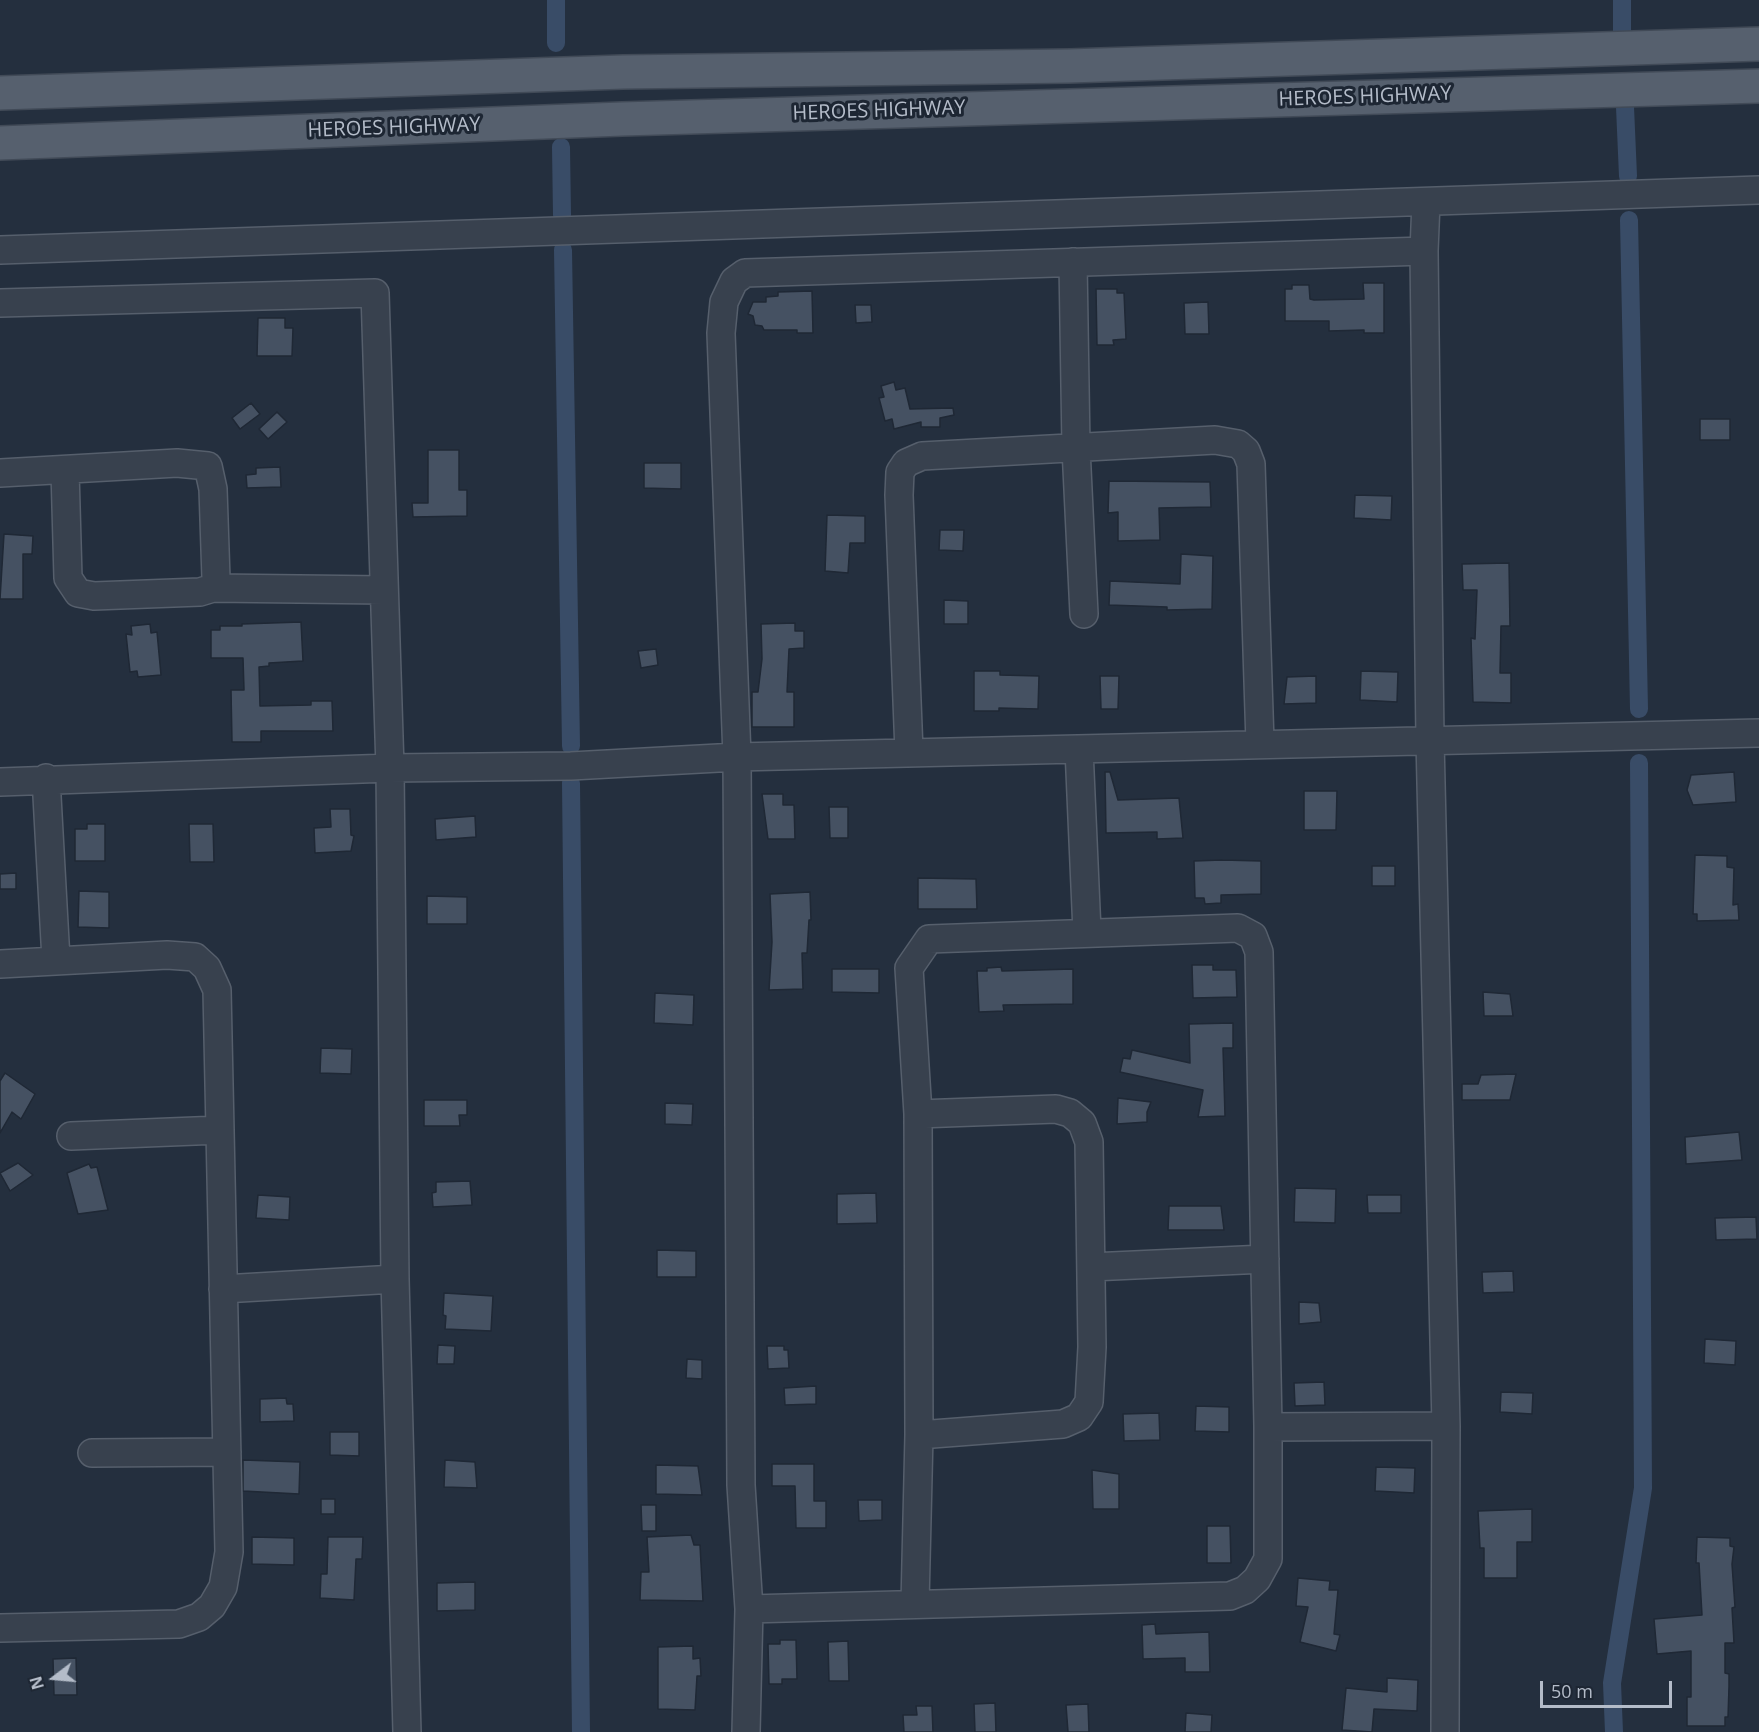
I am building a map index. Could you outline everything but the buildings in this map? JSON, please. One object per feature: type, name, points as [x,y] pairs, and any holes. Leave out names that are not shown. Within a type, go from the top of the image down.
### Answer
[{"type":"main road","name":"HEROES HIGHWAY","points":[[0,93],[611,72],[1069,66],[1759,44]]},
{"type":"main road","name":"HEROES HIGHWAY","points":[[0,143],[622,119],[1759,86]]},
{"type":"street","points":[[0,250],[1759,190]]},
{"type":"street","points":[[1426,202],[1424,251],[1430,740],[1446,1426],[1445,1732]]},
{"type":"street","points":[[746,1732],[749,1609],[741,1485],[737,757],[721,333],[724,302],[734,281],[745,273],[1424,251]]},
{"type":"street","points":[[1073,262],[1076,448],[1084,614]]},
{"type":"street","points":[[0,303],[375,293],[390,768],[395,1278],[407,1732]]},
{"type":"street","points":[[909,752],[898,495],[900,472],[906,463],[922,456],[1215,440],[1238,444],[1246,451],[1251,464],[1260,743]]},
{"type":"street","points":[[0,473],[177,463],[208,466],[213,489],[216,579],[213,588]]},
{"type":"street","points":[[65,471],[68,578],[78,593],[94,597],[200,592],[213,588],[384,590]]},
{"type":"street","points":[[0,782],[46,778],[390,768],[571,766],[737,757],[909,752],[1759,733]]},
{"type":"street","points":[[1079,749],[1087,932]]},
{"type":"street","points":[[46,778],[56,960]]},
{"type":"street","points":[[749,1609],[1230,1596],[1245,1590],[1257,1579],[1268,1560],[1268,1427],[1259,951],[1253,936],[1238,928],[1215,927],[929,939],[909,968],[918,1114],[919,1435],[915,1603]]},
{"type":"street","points":[[0,964],[167,955],[195,957],[207,968],[217,990],[229,1552],[223,1587],[212,1606],[199,1617],[179,1624],[0,1628]]},
{"type":"street","points":[[918,1114],[1029,1108],[1056,1109],[1070,1113],[1082,1123],[1089,1142],[1092,1347],[1089,1402],[1079,1417],[1063,1424],[919,1435]]},
{"type":"street","points":[[70,1137],[220,1130]]},
{"type":"street","points":[[1091,1267],[1265,1259]]},
{"type":"street","points":[[223,1289],[395,1278]]},
{"type":"street","points":[[1268,1427],[1446,1426]]},
{"type":"street","points":[[92,1453],[227,1452]]},
{"type":"waterway","points":[[556,0],[556,43]]},
{"type":"waterway","points":[[1622,0],[1622,34]]},
{"type":"waterway","points":[[1625,107],[1628,176]]},
{"type":"waterway","points":[[561,147],[562,215]]},
{"type":"waterway","points":[[1629,220],[1639,709]]},
{"type":"waterway","points":[[563,250],[571,746]]},
{"type":"waterway","points":[[1614,1732],[1612,1683],[1643,1488],[1639,763]]},
{"type":"waterway","points":[[571,783],[581,1732]]}]
